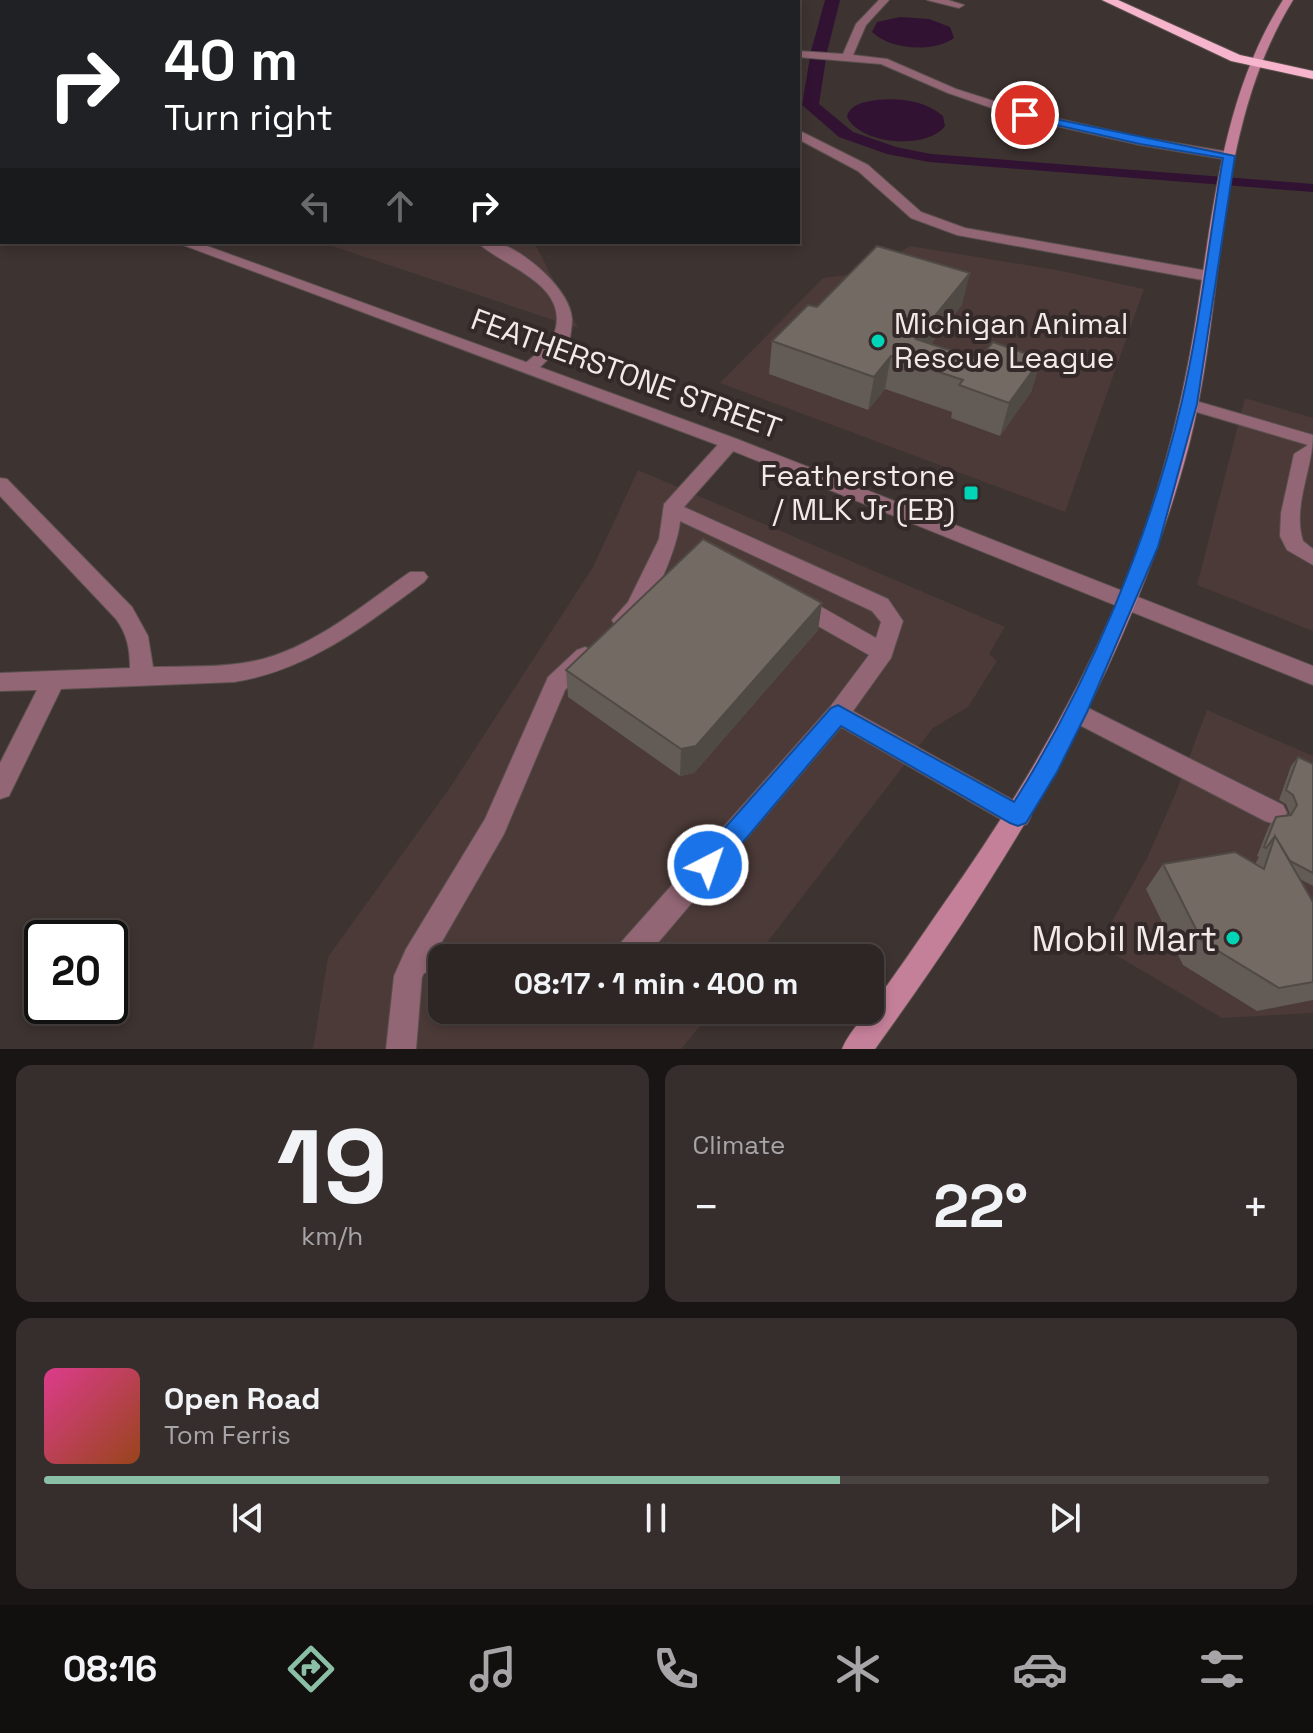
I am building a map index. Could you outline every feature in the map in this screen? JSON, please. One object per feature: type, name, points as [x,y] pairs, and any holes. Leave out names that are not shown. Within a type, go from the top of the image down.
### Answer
[{"type":"highway","points":[[1108,0],[1254,64],[1313,75]]},
{"type":"main road","points":[[857,1049],[942,933],[1049,765],[1126,600],[1163,504],[1189,404],[1238,107],[1265,37],[1288,0]]},
{"type":"street","points":[[840,57],[861,24],[884,0]]},
{"type":"street","points":[[932,0],[959,5]]},
{"type":"street","points":[[800,54],[883,61],[952,91],[1025,115],[1228,158]]},
{"type":"street","points":[[800,135],[863,168],[916,215],[930,222],[962,232],[1208,276]]},
{"type":"street","name":"FEATHERSTONE STREET","points":[[187,244],[730,443],[1313,676]]},
{"type":"street","points":[[488,244],[513,257],[551,287],[564,320],[562,338],[528,369]]},
{"type":"street","points":[[1189,404],[1313,441]]},
{"type":"street","points":[[436,944],[495,826],[556,684],[636,607],[669,539],[671,509],[730,443]]},
{"type":"street","points":[[1313,450],[1303,454],[1298,468],[1289,531],[1293,544],[1313,558]]},
{"type":"street","points":[[0,484],[136,628],[141,643],[141,677]]},
{"type":"street","points":[[638,944],[838,714],[883,652],[892,621],[880,605],[671,509]]},
{"type":"street","points":[[715,528],[740,567]]},
{"type":"street","points":[[0,682],[248,672],[275,665],[314,647],[417,577]]},
{"type":"street","points":[[796,603],[883,652]]},
{"type":"street","points":[[0,788],[54,680]]},
{"type":"street","points":[[1076,712],[1274,813]]},
{"type":"street","points":[[838,714],[1018,816]]},
{"type":"street","points":[[401,1049],[408,976],[428,960]]},
{"type":"shaded area","points":[[825,0],[840,0],[827,52],[819,104],[853,132],[896,147],[931,154],[1313,184],[1313,192],[929,162],[887,154],[839,137],[802,105],[811,51]]},
{"type":"shaded area","points":[[900,17],[929,19],[950,27],[954,38],[935,46],[912,47],[890,43],[872,32],[877,22]]},
{"type":"shaded area","points":[[876,100],[902,100],[928,106],[943,116],[945,126],[936,134],[910,141],[894,141],[866,134],[847,117],[854,106]]},
{"type":"shaded area","points":[[326,244],[535,244],[578,328]]},
{"type":"shaded area","points":[[910,246],[1057,270],[1144,289],[1065,512],[720,383],[823,278],[855,274]]},
{"type":"shaded area","points":[[1245,398],[1313,418],[1313,631],[1197,585]]},
{"type":"shaded area","points":[[638,470],[1005,627],[989,654],[997,661],[968,707],[933,728],[766,944],[428,944],[428,1024],[702,1024],[681,1049],[313,1049],[328,957],[449,789],[593,567]]},
{"type":"shaded area","points":[[1207,710],[1313,756],[1313,1013],[1222,1018],[1099,945],[1147,858]]},
{"type":"building","points":[[877,246],[970,273],[916,339],[979,360],[993,342],[1041,359],[1009,403],[959,385],[963,380],[891,356],[874,377],[772,341],[808,305],[817,307]]},
{"type":"building","points":[[703,539],[822,603],[696,746],[681,749],[566,670]]},
{"type":"building","points":[[1298,757],[1313,764],[1313,873],[1290,861],[1275,836],[1264,847],[1276,817],[1291,815],[1297,805],[1293,795],[1286,790]]},
{"type":"building","points":[[1275,836],[1313,902],[1313,982],[1279,988],[1202,941],[1163,864],[1235,852],[1264,869]]},
{"type":"place","name":"Michigan Animal Rescue League","points":[[878,341]]},
{"type":"place","name":"Featherstone / MLK Jr (EB)","points":[[971,493]]},
{"type":"place","name":"Mobil Mart","points":[[1233,938]]},
{"type":"route","points":[[708,865],[838,714],[1018,816],[1049,765],[1099,663],[1148,547],[1180,445],[1229,156],[1140,141],[1025,115]]}]
